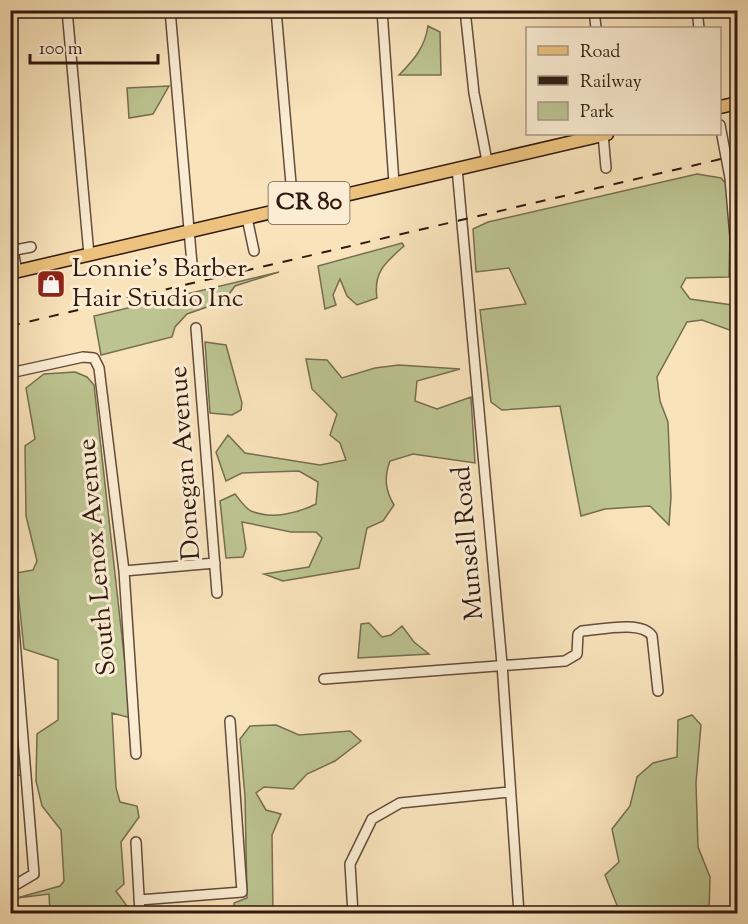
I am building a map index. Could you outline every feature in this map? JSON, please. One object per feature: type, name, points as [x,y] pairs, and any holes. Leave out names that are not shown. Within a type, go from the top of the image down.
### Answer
[{"type":"main road","points":[[721,107],[738,103]]},
{"type":"main road","name":"CR 80","points":[[14,273],[600,135]]},
{"type":"street","points":[[67,10],[88,255]]},
{"type":"street","points":[[170,10],[192,264]]},
{"type":"street","points":[[276,10],[293,207]]},
{"type":"street","points":[[382,10],[394,183]]},
{"type":"street","points":[[465,10],[474,93],[487,162]]},
{"type":"street","points":[[594,10],[596,27]]},
{"type":"street","points":[[697,10],[699,27]]},
{"type":"street","points":[[721,129],[730,178],[738,272]]},
{"type":"street","points":[[604,135],[606,168]]},
{"type":"street","name":"Munsell Road","points":[[458,168],[502,664],[519,914]]},
{"type":"street","points":[[247,218],[254,251]]},
{"type":"street","points":[[14,273],[12,250],[31,247]]},
{"type":"street","name":"Donegan Avenue","points":[[196,328],[218,593]]},
{"type":"street","name":"South Lenox Avenue","points":[[10,373],[83,357],[94,358],[100,379],[124,571],[136,754]]},
{"type":"street","points":[[124,571],[214,563]]},
{"type":"street","points":[[10,579],[34,874],[10,888]]},
{"type":"street","points":[[324,679],[565,661],[577,654],[578,634],[582,632],[638,627],[652,636],[658,691]]},
{"type":"street","points":[[139,900],[242,892],[230,721]]},
{"type":"street","points":[[353,914],[350,864],[372,819],[400,803],[509,792]]},
{"type":"street","points":[[136,842],[140,914]]},
{"type":"green space","points":[[428,26],[440,32],[441,75],[399,75],[418,53]]},
{"type":"green space","points":[[169,86],[153,114],[129,118],[127,88]]},
{"type":"green space","points":[[697,174],[721,178],[731,189],[729,277],[686,278],[681,287],[690,299],[732,305],[735,332],[702,320],[687,322],[657,377],[660,401],[668,422],[671,497],[669,525],[650,506],[605,509],[581,516],[560,406],[502,410],[491,402],[480,310],[526,304],[509,268],[476,272],[473,229],[488,222]]},
{"type":"green space","points":[[402,243],[404,246],[386,263],[379,274],[377,298],[357,305],[347,296],[340,279],[333,295],[336,305],[325,309],[318,266]]},
{"type":"green space","points":[[279,272],[235,286],[224,301],[187,314],[175,327],[172,337],[101,355],[94,316]]},
{"type":"green space","points":[[205,342],[226,345],[242,403],[241,410],[232,415],[210,413]]},
{"type":"green space","points":[[306,359],[327,360],[342,378],[375,368],[399,365],[460,369],[417,381],[415,401],[437,409],[471,397],[475,463],[413,454],[390,461],[386,483],[394,505],[383,521],[367,528],[359,568],[283,581],[264,574],[309,567],[322,538],[316,532],[291,532],[242,522],[246,549],[243,557],[226,558],[220,501],[235,494],[251,511],[267,515],[285,514],[316,504],[318,482],[299,471],[242,473],[226,481],[216,452],[228,435],[245,453],[320,465],[346,460],[340,443],[330,435],[337,414],[312,389]]},
{"type":"green space","points":[[75,372],[87,377],[94,385],[131,718],[112,713],[116,788],[120,802],[137,806],[139,817],[121,842],[124,884],[116,891],[127,906],[50,913],[49,894],[17,898],[60,886],[64,881],[61,830],[42,806],[36,781],[37,734],[58,720],[58,660],[24,649],[16,573],[33,570],[37,561],[26,516],[25,446],[35,439],[26,388],[44,374]]},
{"type":"green space","points":[[369,623],[382,637],[391,635],[402,626],[414,642],[429,654],[358,658],[361,624]]},
{"type":"green space","points":[[10,700],[13,700],[23,775],[11,776]]},
{"type":"green space","points":[[692,715],[701,725],[696,783],[698,847],[710,877],[709,913],[620,913],[605,875],[619,862],[612,829],[630,806],[637,777],[653,763],[677,757],[678,720]]},
{"type":"green space","points":[[276,725],[299,735],[350,731],[361,741],[335,761],[307,774],[293,789],[264,787],[256,793],[266,810],[281,814],[272,835],[273,913],[235,913],[234,903],[247,898],[245,796],[240,739],[250,726]]},
{"type":"railway","points":[[10,326],[738,155]]},
{"type":"place","name":"Lonnie's Barber Hair Studio Inc","points":[[51,284]]}]
